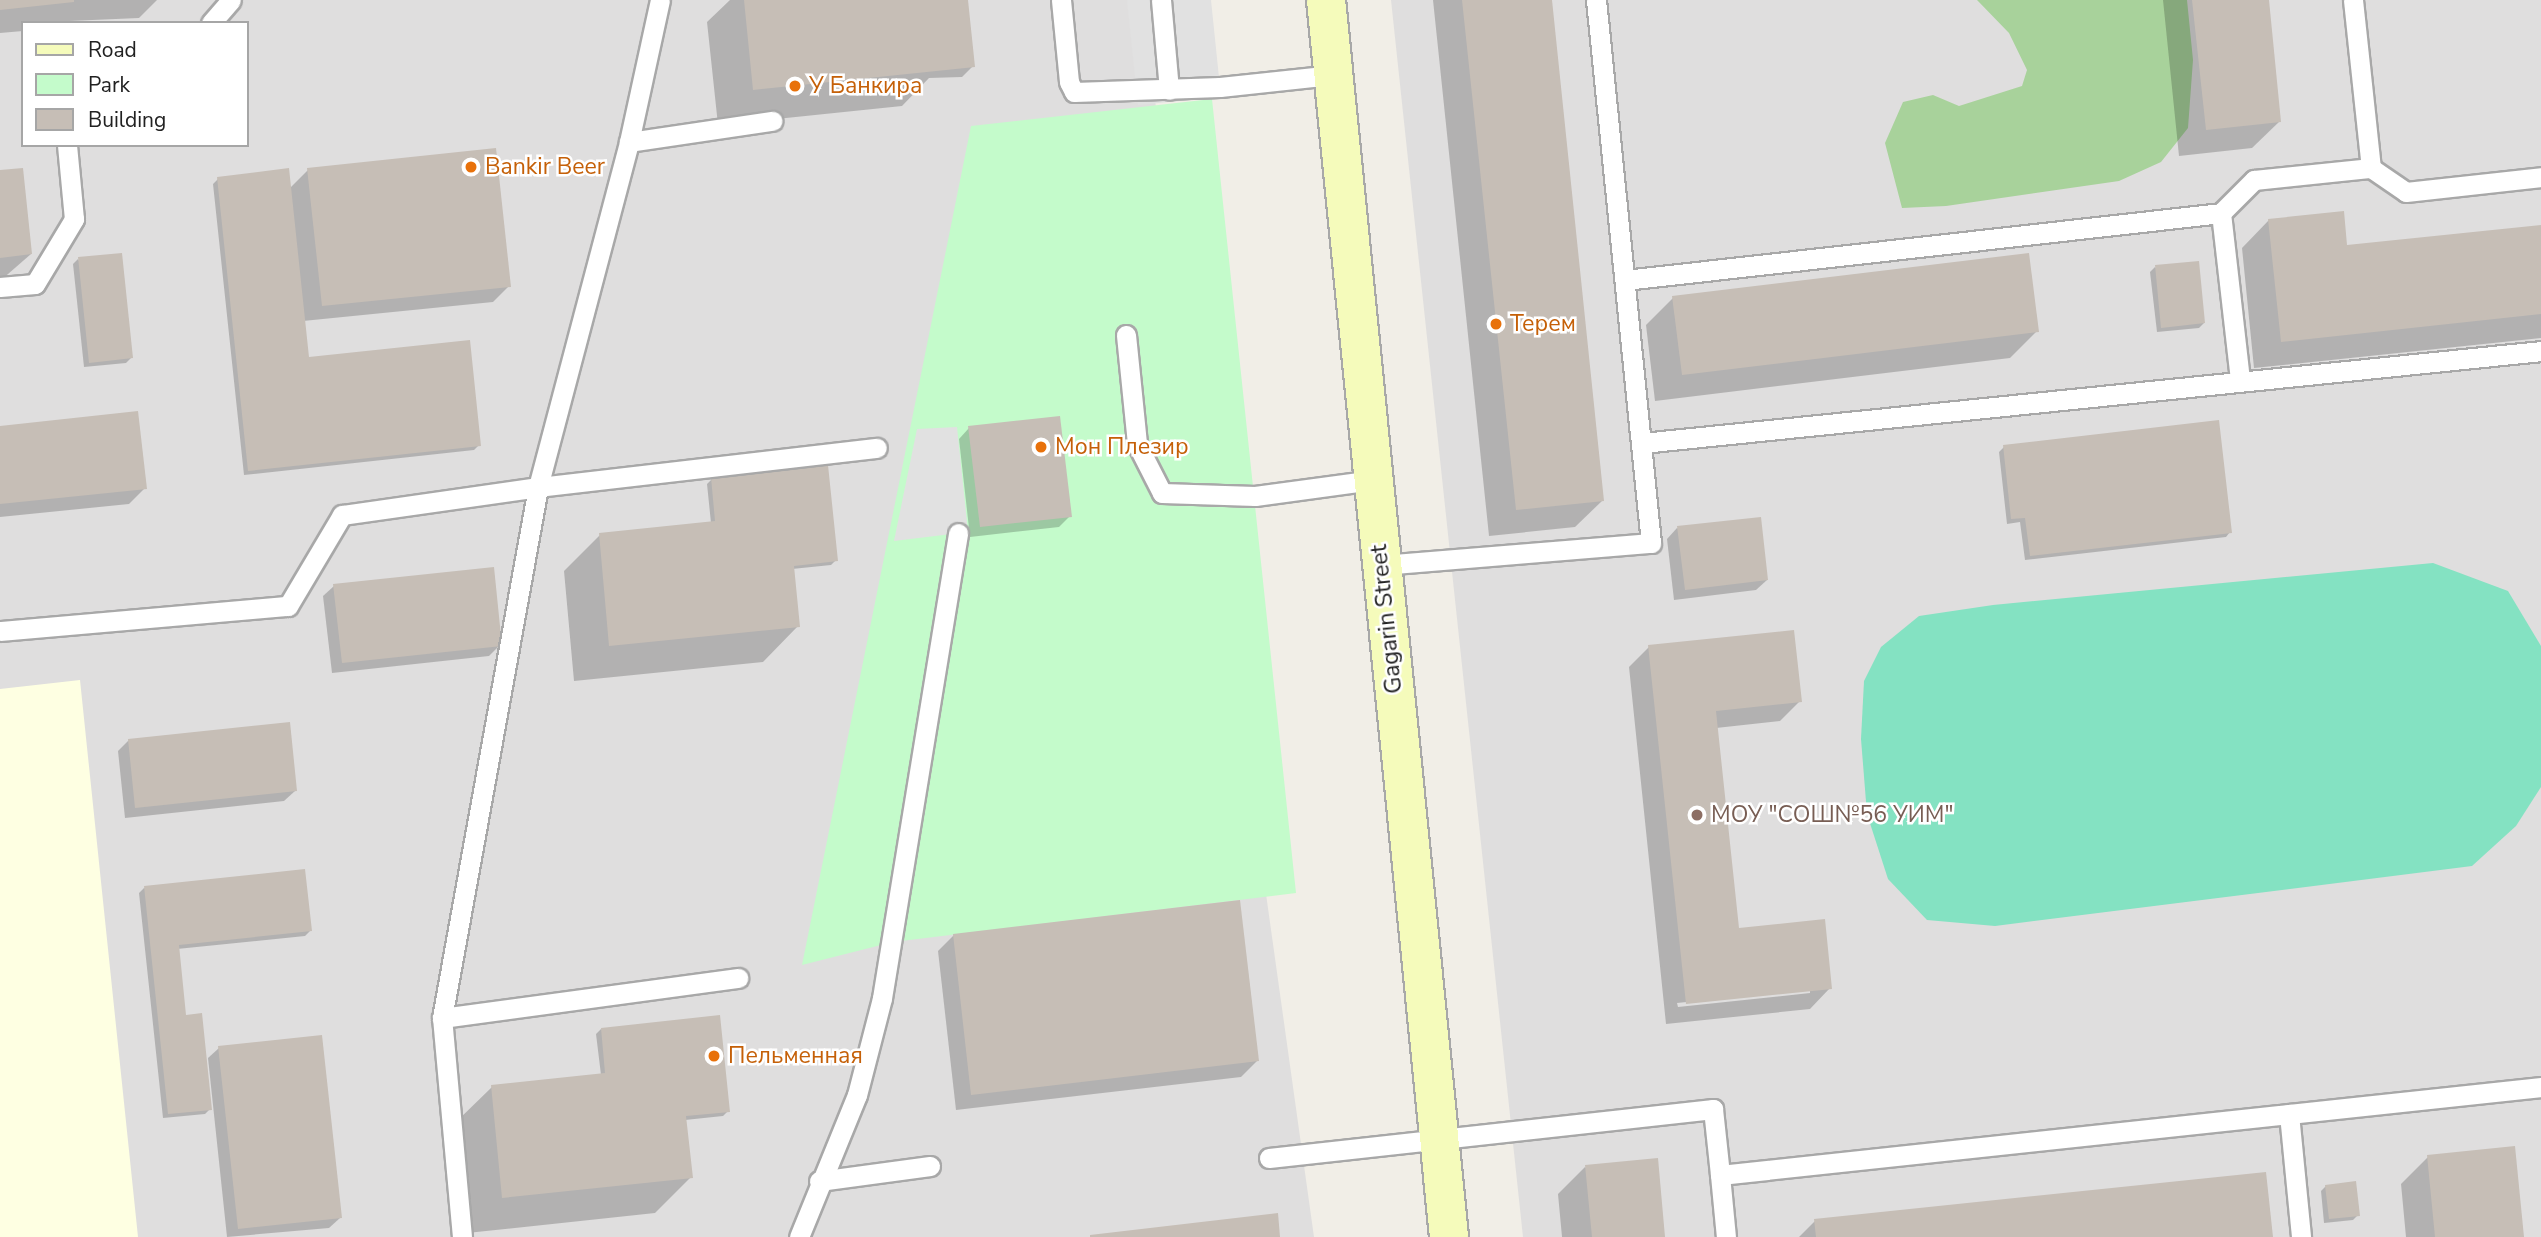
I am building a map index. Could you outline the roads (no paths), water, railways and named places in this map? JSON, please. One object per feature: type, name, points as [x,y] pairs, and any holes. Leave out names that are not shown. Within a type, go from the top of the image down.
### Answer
[{"type":"main road","name":"Gagarin Street","points":[[1326,0],[1449,1237]]},
{"type":"lane","points":[[213,21],[231,0]]},
{"type":"lane","points":[[462,1237],[442,1018],[538,487],[629,142],[660,0]]},
{"type":"lane","points":[[1061,0],[1069,82],[1074,92],[1169,90],[1333,75]]},
{"type":"lane","points":[[1161,0],[1169,90]]},
{"type":"lane","points":[[1382,565],[1651,542],[1596,0]]},
{"type":"lane","points":[[2353,0],[2371,168]]},
{"type":"lane","points":[[629,142],[772,121]]},
{"type":"lane","points":[[0,287],[35,284],[74,219],[67,147]]},
{"type":"lane","points":[[1625,280],[2221,214],[2255,180],[2371,168],[2406,191],[2541,177]]},
{"type":"lane","points":[[2221,214],[2241,381]]},
{"type":"lane","points":[[1126,335],[1137,444],[1162,493],[1255,496],[1374,480]]},
{"type":"lane","points":[[1642,443],[2541,351]]},
{"type":"lane","points":[[0,631],[288,606],[342,516],[538,487],[877,448]]},
{"type":"lane","points":[[799,1237],[818,1181],[857,1095],[882,998],[958,533]]},
{"type":"lane","points":[[442,1018],[738,978]]},
{"type":"lane","points":[[1720,1175],[2541,1087]]},
{"type":"lane","points":[[1269,1158],[1713,1109],[1726,1237]]},
{"type":"lane","points":[[2289,1114],[2301,1237]]},
{"type":"lane","points":[[818,1181],[930,1166]]},
{"type":"place","name":"У Банкира","points":[[795,86]]},
{"type":"place","name":"Bankir Beer","points":[[471,167]]},
{"type":"place","name":"Терем","points":[[1496,324]]},
{"type":"place","name":"Мон Плезир","points":[[1041,447]]},
{"type":"place","name":"МОУ \"СОШ№56 УИМ\"","points":[[1697,815]]},
{"type":"place","name":"Пельменная","points":[[714,1056]]}]
